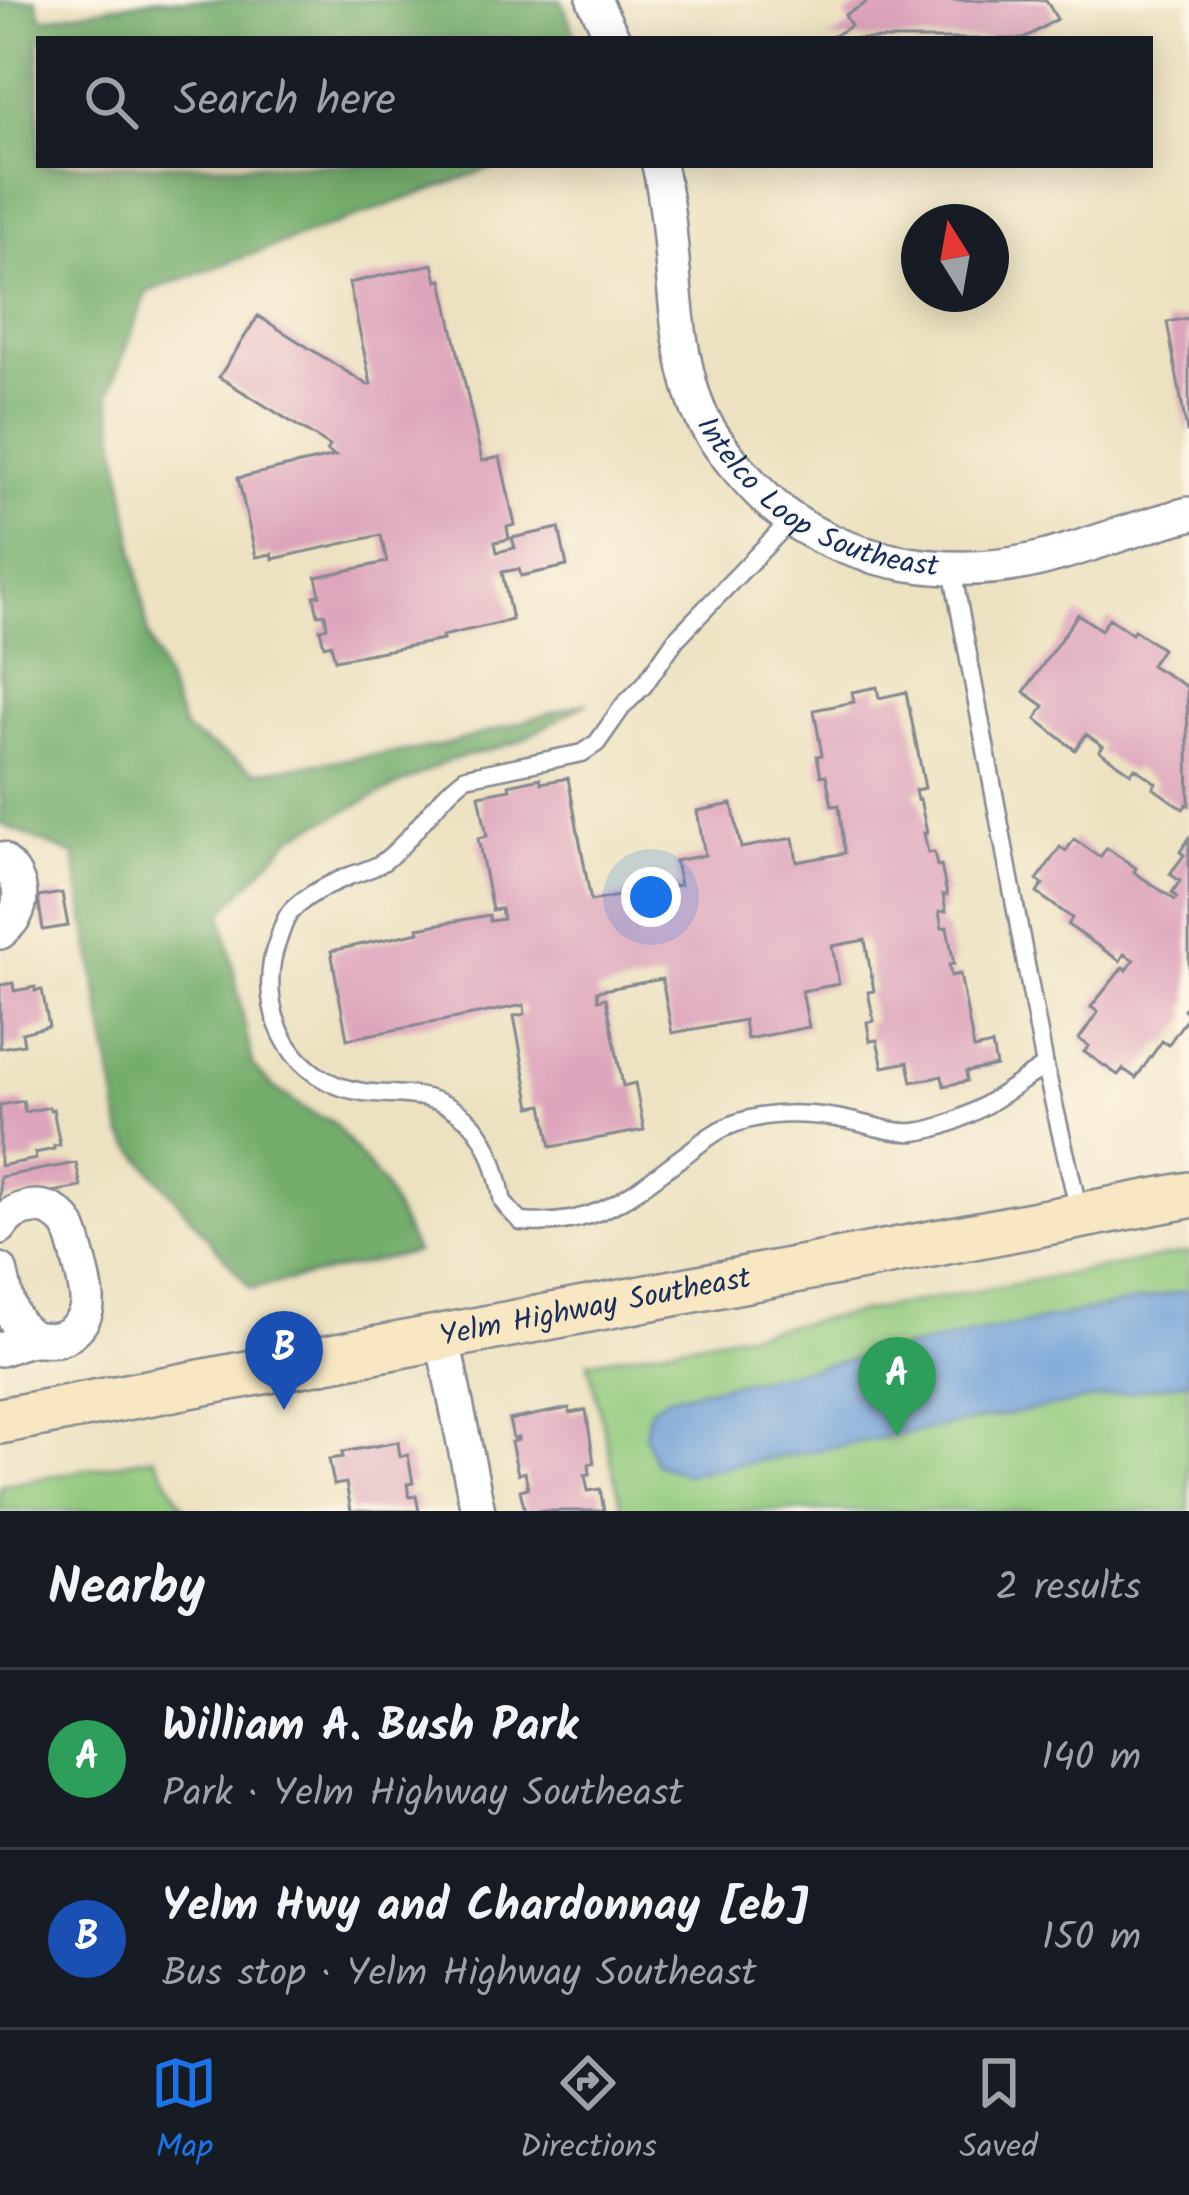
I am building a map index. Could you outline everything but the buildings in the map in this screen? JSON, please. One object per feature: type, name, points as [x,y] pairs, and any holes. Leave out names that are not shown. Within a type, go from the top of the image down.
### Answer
[{"type":"main road","name":"Yelm Highway Southeast","points":[[0,1421],[1189,1196]]},
{"type":"street","points":[[594,0],[612,36]]},
{"type":"street","name":"Intelco Loop Southeast","points":[[659,168],[676,308],[695,400],[712,437],[754,488],[792,519],[876,558],[952,569],[1029,561],[1189,514]]},
{"type":"street","points":[[0,860],[20,884],[21,900],[16,916],[0,932]]},
{"type":"street","points":[[0,1227],[18,1209],[33,1206],[61,1216],[70,1229],[87,1300],[85,1315],[64,1337],[34,1338],[11,1318],[0,1270]]},
{"type":"street","points":[[442,1335],[478,1511]]},
{"type":"street","points":[[0,1349],[34,1338]]},
{"type":"lane","points":[[792,519],[676,639],[644,685],[582,753],[466,777],[379,865],[316,890],[289,913],[272,954],[269,994],[279,1033],[301,1064],[336,1085],[424,1095],[446,1103],[472,1123],[486,1146],[504,1202],[512,1212],[521,1222],[554,1225],[601,1213],[724,1128],[806,1114],[910,1133],[952,1124],[1045,1066]]},
{"type":"lane","points":[[952,569],[1045,1066],[1080,1216]]},
{"type":"green space","points":[[0,0],[36,0],[42,19],[152,0],[562,0],[575,36],[36,36],[36,168],[492,168],[147,292],[109,393],[148,634],[185,731],[256,772],[441,746],[588,702],[518,742],[448,761],[292,837],[222,913],[253,1066],[273,1087],[332,1121],[382,1183],[416,1252],[251,1289],[122,1135],[74,855],[0,824]]},
{"type":"green space","points":[[1189,1252],[1189,1511],[623,1511],[588,1362]]},
{"type":"green space","points":[[154,1457],[186,1511],[0,1511],[0,1486]]},
{"type":"water","points":[[1189,1290],[1189,1381],[687,1474],[656,1464],[645,1435],[650,1409],[668,1397]]},
{"type":"place","name":"Yelm Hwy and Chardonnay [eb]","points":[[284,1410]]},
{"type":"place","name":"William A. Bush Park","points":[[897,1436]]}]
